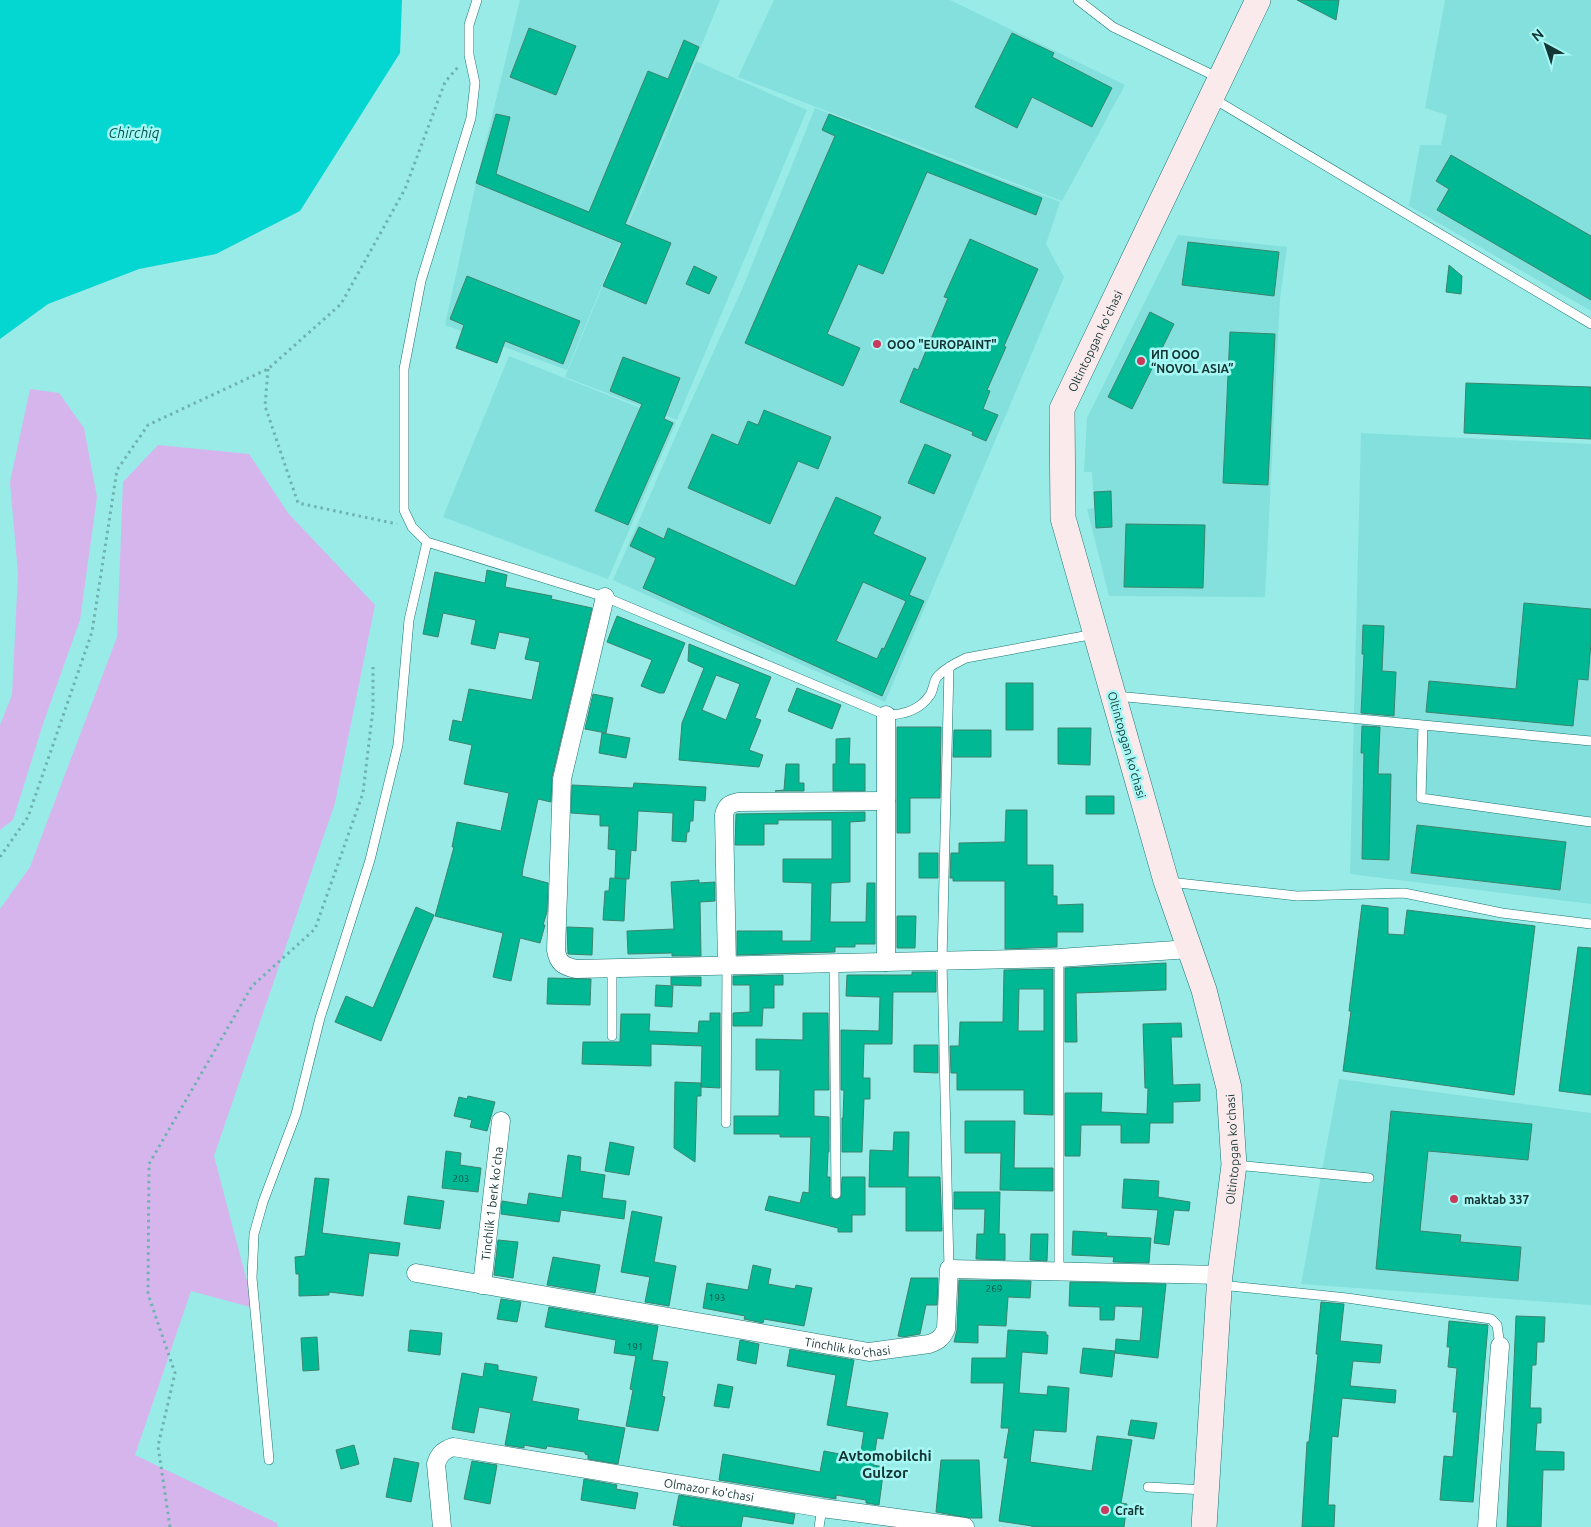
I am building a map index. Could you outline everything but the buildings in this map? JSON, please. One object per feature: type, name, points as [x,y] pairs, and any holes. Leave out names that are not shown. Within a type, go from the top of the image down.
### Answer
[{"type":"street","name":"Oltintopgan ko'chasi","points":[[1204,1527],[1220,1280],[1234,1165],[1229,1088],[1204,990],[1166,881],[1063,518],[1062,409],[1258,0]]},
{"type":"street","points":[[605,597],[562,779],[556,950],[558,960],[564,967],[576,969],[1059,958],[1190,949]]},
{"type":"street","points":[[886,715],[886,962]]},
{"type":"street","points":[[726,966],[724,815],[730,803],[886,801]]},
{"type":"street","name":"Tinchlik 1 berk ko'cha","points":[[482,1285],[501,1120]]},
{"type":"street","points":[[949,1270],[1059,1272],[1220,1280]]},
{"type":"street","name":"Tinchlik ko'chasi","points":[[416,1273],[869,1352],[929,1344],[943,1336],[946,1329],[949,1270]]},
{"type":"street","points":[[1488,1527],[1500,1346]]},
{"type":"street","name":"Olmazor ko'chasi","points":[[442,1527],[436,1464],[438,1456],[445,1450],[454,1447],[822,1508],[965,1527]]},
{"type":"lane","points":[[477,0],[469,25],[469,55],[475,83],[471,118],[421,281],[404,369],[404,510],[412,527],[427,542],[605,597],[886,715],[900,715],[916,709],[930,694],[936,678],[949,667],[966,658],[1095,634]]},
{"type":"lane","points":[[1078,0],[1113,26],[1216,88],[1591,324]]},
{"type":"lane","points":[[269,1460],[252,1278],[254,1234],[263,1202],[296,1114],[320,1018],[372,850],[398,745],[409,620],[427,542]]},
{"type":"lane","points":[[949,667],[942,960],[949,1270]]},
{"type":"lane","points":[[1113,696],[1591,741]]},
{"type":"lane","points":[[1423,726],[1421,798],[1591,822]]},
{"type":"lane","points":[[1166,881],[1297,896],[1404,893],[1502,913],[1591,924]]},
{"type":"lane","points":[[1059,958],[1059,1272]]},
{"type":"lane","points":[[834,963],[836,1194]]},
{"type":"lane","points":[[726,966],[726,1123]]},
{"type":"lane","points":[[612,968],[612,1036]]},
{"type":"lane","points":[[1234,1165],[1369,1178]]},
{"type":"lane","points":[[1220,1280],[1491,1319],[1497,1325],[1500,1346]]},
{"type":"lane","points":[[1148,1487],[1207,1490]]},
{"type":"lane","points":[[819,1527],[822,1508]]},
{"type":"path","points":[[0,857],[28,818],[92,632],[117,470],[148,425],[268,369],[341,304],[405,188],[445,82],[469,55]]},
{"type":"path","points":[[268,369],[265,406],[298,503],[412,527]]},
{"type":"path","points":[[170,1527],[158,1446],[175,1373],[148,1294],[149,1164],[252,986],[315,929],[363,793],[373,709],[373,666]]},
{"type":"shaded area","points":[[520,0],[720,0],[567,370],[445,325],[476,183]]},
{"type":"shaded area","points":[[774,0],[950,0],[1125,85],[1062,201],[738,77]]},
{"type":"shaded area","points":[[1445,0],[1591,0],[1591,311],[1409,206],[1420,145],[1441,145],[1447,115],[1425,108]]},
{"type":"shaded area","points":[[696,61],[807,110],[677,420],[565,377]]},
{"type":"shaded area","name":"OOO \"EUROPAINT\"","points":[[815,108],[1060,202],[1046,244],[1064,277],[885,702],[613,580],[743,287]]},
{"type":"shaded area","points":[[1178,235],[1287,247],[1280,299],[1265,597],[1109,596],[1087,509],[1094,508],[1092,472],[1084,472],[1087,418]]},
{"type":"shaded area","points":[[509,356],[676,422],[608,579],[443,517]]},
{"type":"shaded area","points":[[30,389],[59,393],[84,428],[97,497],[80,620],[43,724],[13,820],[0,830],[0,725],[12,695],[18,574],[10,482]]},
{"type":"shaded area","points":[[1361,433],[1591,444],[1591,904],[1350,874]]},
{"type":"shaded area","points":[[158,445],[249,454],[288,513],[375,605],[335,803],[214,1156],[254,1308],[191,1291],[135,1455],[277,1523],[278,1527],[0,1527],[0,909],[30,867],[117,637],[123,482]]},
{"type":"shaded area","name":"maktab 337","points":[[1339,1079],[1591,1113],[1591,1305],[1301,1284]]},
{"type":"water","name":"Chirchiq","points":[[0,0],[402,0],[400,53],[300,211],[216,254],[139,269],[48,304],[0,339]]},
{"type":"place","name":"OOO \"EUROPAINT\"","points":[[877,344]]},
{"type":"place","name":"ИП ООО “NOVOL ASIA”","points":[[1141,361]]},
{"type":"place","name":"maktab 337","points":[[1454,1199]]},
{"type":"place","name":"Craft","points":[[1105,1510]]},
{"type":"district","name":"Avtomobilchi Gulzor","points":[[885,1464]]}]
